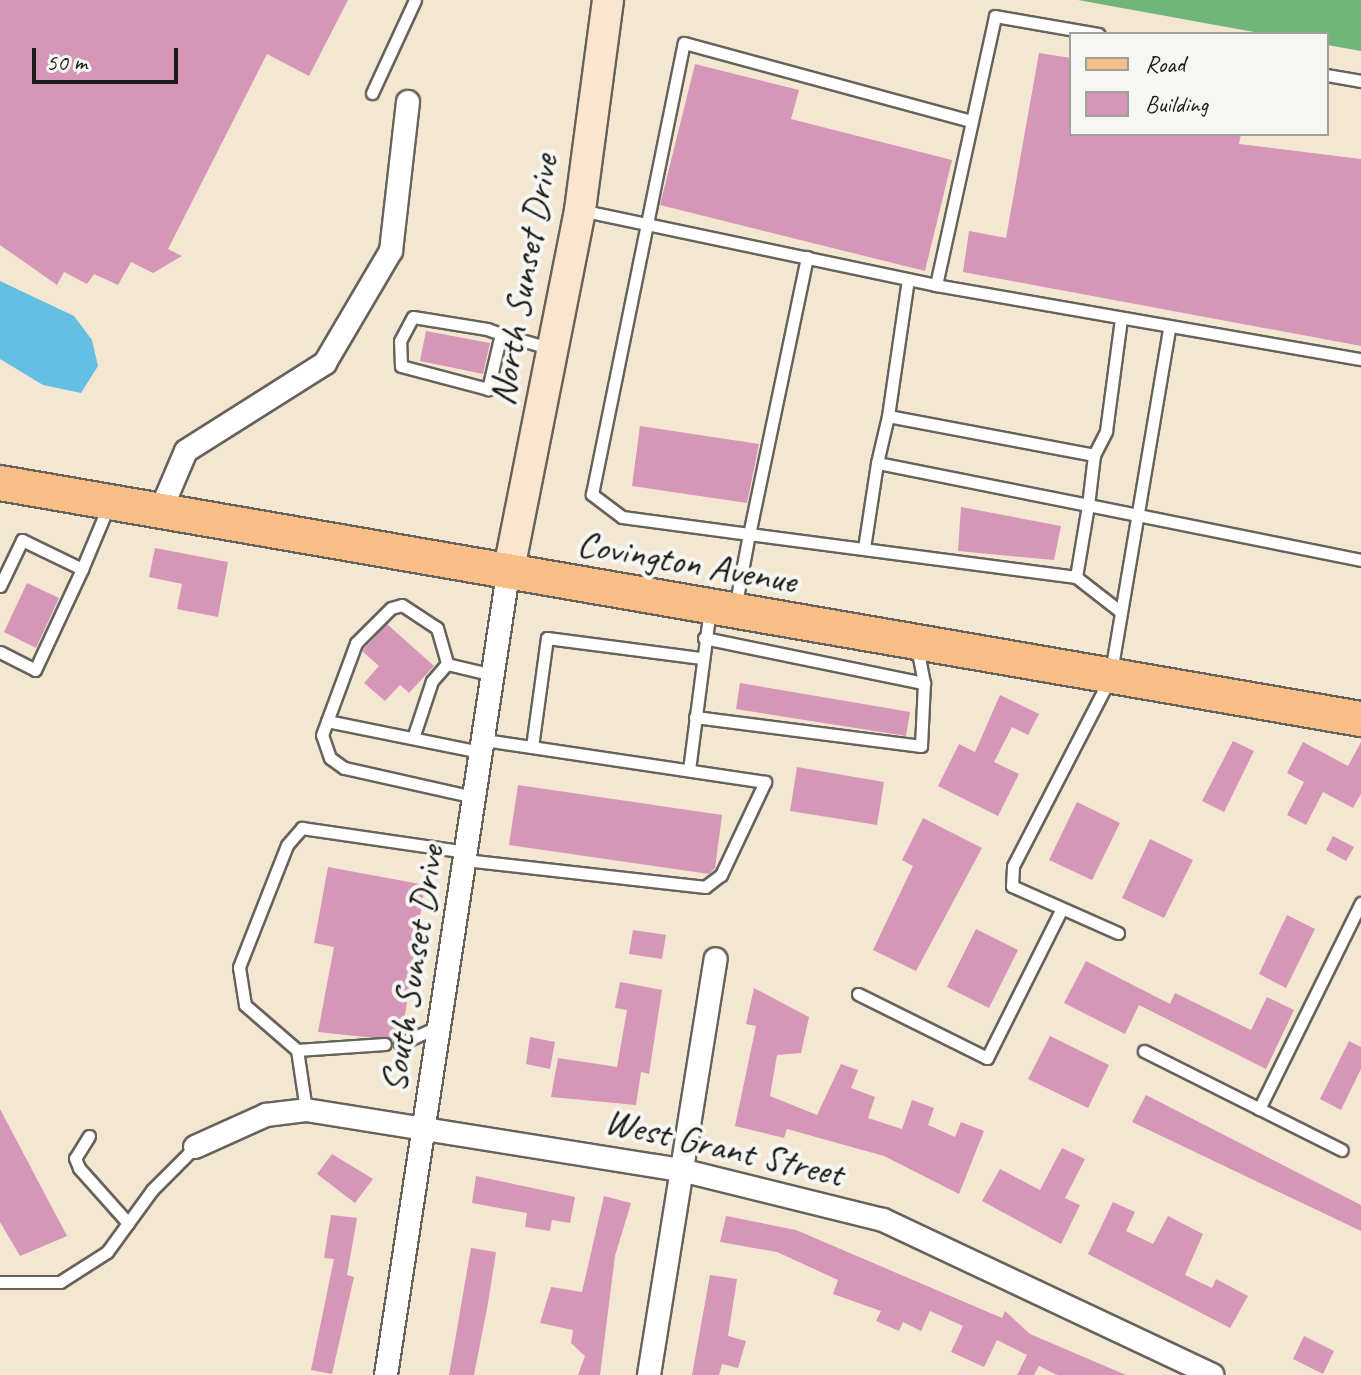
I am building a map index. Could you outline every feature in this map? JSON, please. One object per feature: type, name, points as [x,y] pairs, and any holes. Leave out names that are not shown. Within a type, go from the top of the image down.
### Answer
[{"type":"main road","name":"North Sunset Drive","points":[[508,574],[580,210],[608,0]]},
{"type":"main road","name":"Covington Avenue","points":[[0,483],[508,574],[716,620],[917,644],[1361,719]]},
{"type":"street","points":[[160,512],[186,451],[325,363],[391,251],[408,102]]},
{"type":"street","name":"South Sunset Drive","points":[[386,1375],[508,574]]},
{"type":"street","points":[[649,1375],[716,959]]},
{"type":"street","name":"West Grant Street","points":[[195,1147],[266,1115],[306,1110],[425,1124],[681,1170],[883,1220],[1212,1375]]},
{"type":"lane","points":[[372,93],[415,0]]},
{"type":"lane","points":[[936,285],[995,16],[1087,32]]},
{"type":"lane","points":[[972,121],[684,43],[642,220],[592,494],[622,517],[1076,577],[1121,612]]},
{"type":"lane","points":[[1329,75],[1361,81]]},
{"type":"lane","points":[[580,210],[642,220],[936,285],[1361,359]]},
{"type":"lane","points":[[689,770],[702,658],[749,534],[807,257]]},
{"type":"lane","points":[[864,548],[908,279]]},
{"type":"lane","points":[[501,334],[488,389],[401,366],[400,341],[413,317],[501,334],[553,349]]},
{"type":"lane","points":[[1076,577],[1094,455],[1106,431],[1121,319]]},
{"type":"lane","points":[[1118,933],[1012,886],[1013,866],[1110,678],[1169,328]]},
{"type":"lane","points":[[888,416],[1094,455]]},
{"type":"lane","points":[[877,463],[1361,560]]},
{"type":"lane","points":[[0,652],[35,670],[110,503]]},
{"type":"lane","points":[[0,586],[22,540],[82,569]]},
{"type":"lane","points":[[447,664],[437,628],[402,605],[391,608],[356,643],[322,735],[330,758],[344,768],[474,797]]},
{"type":"lane","points":[[716,620],[924,683]]},
{"type":"lane","points":[[532,747],[547,638],[702,658]]},
{"type":"lane","points":[[695,717],[921,746],[924,683],[917,644]]},
{"type":"lane","points":[[447,664],[493,675]]},
{"type":"lane","points":[[413,738],[432,681],[447,664]]},
{"type":"lane","points":[[306,1110],[297,1050],[245,1005],[239,967],[287,845],[302,828],[465,856],[705,887],[721,875],[765,782],[532,747],[482,746],[413,738],[327,721]]},
{"type":"lane","points":[[1259,1109],[1361,903]]},
{"type":"lane","points":[[858,994],[987,1058],[1061,910]]},
{"type":"lane","points":[[400,1044],[440,1025]]},
{"type":"lane","points":[[297,1050],[385,1044]]},
{"type":"lane","points":[[1144,1051],[1342,1150]]},
{"type":"lane","points":[[89,1136],[75,1158],[79,1168],[128,1223]]},
{"type":"lane","points":[[0,1282],[60,1282],[107,1252],[128,1223],[195,1147]]},
{"type":"green space","points":[[1078,0],[1361,0],[1361,51],[1329,45],[1329,32],[1254,32]]},
{"type":"water","points":[[0,281],[74,316],[92,340],[98,366],[81,393],[43,385],[0,359]]},
{"type":"building","points":[[0,0],[348,0],[309,76],[267,54],[168,249],[182,256],[153,273],[131,262],[118,285],[94,274],[87,284],[64,272],[57,285],[0,245]]},
{"type":"building","points":[[1039,53],[1069,58],[1069,136],[1241,136],[1239,144],[1361,159],[1361,346],[963,272],[969,231],[1006,238]]},
{"type":"building","points":[[695,64],[799,90],[791,119],[952,160],[925,271],[660,205]]},
{"type":"building","points":[[426,331],[490,343],[483,374],[420,361]]},
{"type":"building","points":[[640,426],[759,444],[747,503],[632,486]]},
{"type":"building","points":[[961,507],[1061,526],[1054,560],[958,551]]},
{"type":"building","points":[[155,548],[228,562],[218,617],[177,609],[182,584],[149,577]]},
{"type":"building","points":[[27,583],[59,598],[36,648],[4,632]]},
{"type":"building","points":[[387,624],[434,666],[409,693],[400,685],[385,701],[364,683],[379,666],[362,651]]},
{"type":"building","points":[[740,683],[910,712],[906,736],[736,709]]},
{"type":"building","points":[[1000,695],[1039,714],[1028,735],[1012,727],[994,762],[1019,774],[998,816],[938,786],[959,744],[975,752]]},
{"type":"building","points":[[1233,741],[1254,751],[1224,812],[1202,801]]},
{"type":"building","points":[[1303,742],[1348,766],[1361,742],[1361,794],[1353,808],[1323,792],[1306,825],[1287,815],[1304,782],[1287,773]]},
{"type":"building","points":[[797,767],[884,782],[877,825],[790,811]]},
{"type":"building","points":[[518,785],[722,815],[715,868],[709,874],[509,845]]},
{"type":"building","points":[[1077,802],[1120,823],[1092,880],[1049,860]]},
{"type":"building","points":[[923,818],[982,848],[916,971],[873,950],[913,866],[902,860]]},
{"type":"building","points":[[1333,836],[1354,847],[1346,861],[1326,850]]},
{"type":"building","points":[[1150,839],[1193,860],[1164,918],[1122,898]]},
{"type":"building","points":[[328,867],[425,885],[402,1034],[393,1040],[318,1032],[334,947],[314,943]]},
{"type":"building","points":[[1287,915],[1315,929],[1286,988],[1259,974]]},
{"type":"building","points":[[976,929],[1018,950],[989,1008],[947,987]]},
{"type":"building","points":[[633,930],[666,935],[662,959],[629,954]]},
{"type":"building","points":[[1086,961],[1170,1004],[1175,993],[1251,1030],[1267,997],[1294,1010],[1266,1069],[1139,1005],[1125,1034],[1064,1003]]},
{"type":"building","points":[[620,982],[662,990],[649,1074],[641,1072],[636,1105],[551,1097],[558,1058],[617,1067],[627,1010],[615,1008]]},
{"type":"building","points":[[754,988],[809,1017],[801,1053],[777,1055],[770,1096],[817,1115],[841,1064],[858,1070],[851,1088],[875,1097],[868,1118],[902,1129],[912,1100],[934,1108],[928,1125],[955,1137],[961,1122],[984,1131],[959,1194],[884,1156],[787,1129],[784,1138],[735,1126],[756,1026],[746,1024]]},
{"type":"building","points":[[1050,1036],[1109,1065],[1088,1108],[1028,1079]]},
{"type":"building","points":[[530,1037],[555,1042],[550,1069],[526,1064]]},
{"type":"building","points":[[1349,1041],[1361,1047],[1361,1069],[1341,1110],[1320,1099]]},
{"type":"building","points":[[1146,1095],[1361,1205],[1361,1231],[1132,1122]]},
{"type":"building","points":[[0,1109],[67,1236],[20,1256],[0,1222]]},
{"type":"building","points":[[1062,1148],[1085,1159],[1065,1198],[1080,1205],[1061,1244],[982,1201],[1000,1169],[1040,1190]]},
{"type":"building","points":[[332,1154],[373,1179],[355,1203],[317,1174]]},
{"type":"building","points":[[476,1176],[575,1197],[570,1223],[552,1220],[550,1231],[525,1227],[527,1213],[472,1203]]},
{"type":"building","points":[[604,1196],[631,1203],[615,1256],[600,1375],[578,1375],[585,1356],[571,1343],[573,1330],[540,1323],[551,1287],[582,1292]]},
{"type":"building","points":[[1113,1202],[1135,1212],[1126,1231],[1153,1244],[1168,1216],[1203,1234],[1185,1275],[1212,1288],[1216,1279],[1248,1296],[1230,1328],[1088,1254]]},
{"type":"building","points":[[331,1215],[357,1218],[347,1275],[354,1277],[332,1374],[311,1370],[334,1259],[324,1258]]},
{"type":"building","points":[[726,1216],[796,1230],[1002,1318],[1005,1311],[1030,1334],[1126,1375],[1057,1375],[1039,1366],[1034,1375],[1017,1375],[1027,1355],[997,1340],[984,1367],[951,1352],[963,1326],[930,1311],[921,1331],[903,1322],[899,1331],[876,1321],[881,1311],[833,1294],[838,1280],[777,1252],[720,1242]]},
{"type":"building","points":[[471,1248],[496,1252],[488,1303],[474,1375],[449,1375]]},
{"type":"building","points":[[710,1275],[737,1279],[728,1336],[746,1341],[738,1368],[722,1364],[719,1375],[692,1375]]},
{"type":"building","points":[[1304,1336],[1334,1351],[1323,1374],[1293,1359]]}]
